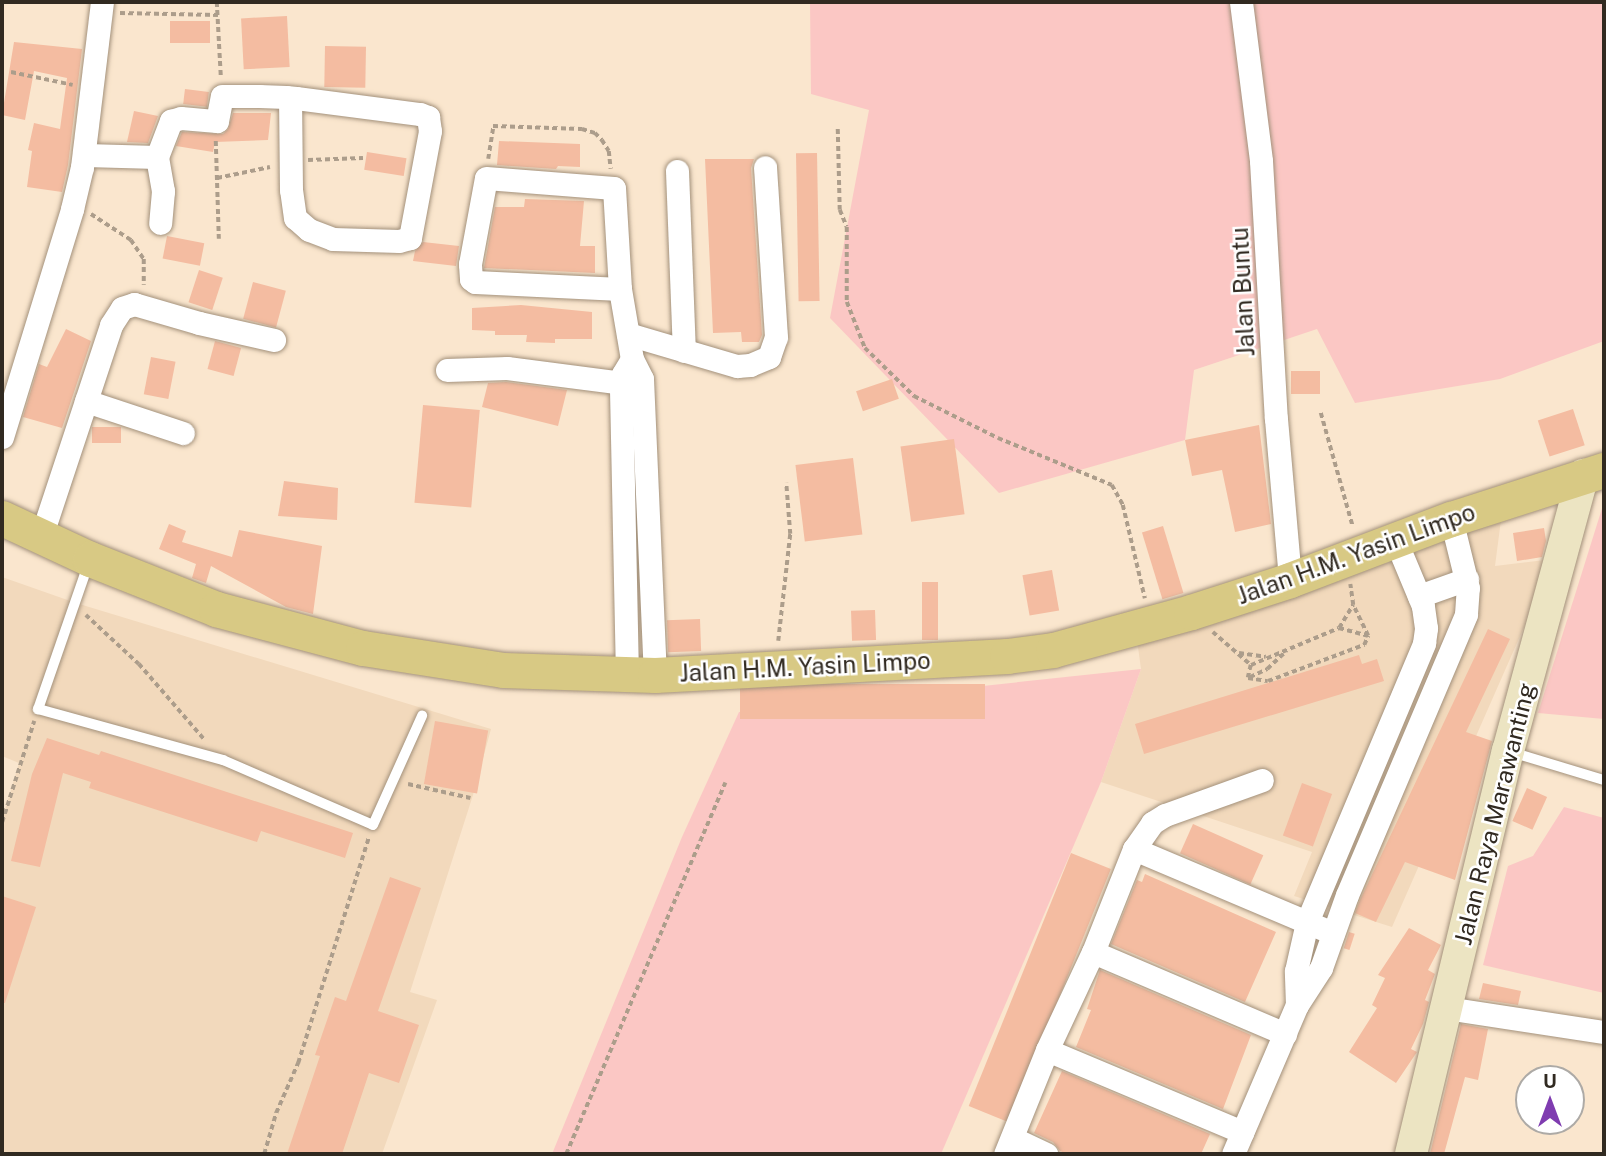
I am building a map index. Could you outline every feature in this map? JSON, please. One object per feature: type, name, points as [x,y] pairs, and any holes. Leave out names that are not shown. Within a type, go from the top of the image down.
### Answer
[{"type":"main road","name":"Jalan H.M. Yasin Limpo","points":[[2,518],[90,559],[216,609],[363,648],[503,670],[641,676],[1028,654],[1092,641],[1290,580],[1451,519],[1594,472]]},
{"type":"street","name":"Jalan Buntu","points":[[1241,2],[1261,161],[1276,419],[1290,580]]},
{"type":"street","points":[[2,437],[72,209],[85,155],[102,7]]},
{"type":"street","points":[[160,223],[163,191],[158,157],[171,121],[181,118],[217,121],[222,96],[290,97],[428,117],[429,131],[410,238],[399,241],[333,239],[309,230],[295,218],[291,190],[290,97]]},
{"type":"street","points":[[85,155],[158,157]]},
{"type":"street","points":[[628,334],[737,366],[760,362],[769,357],[775,346],[765,167]]},
{"type":"street","points":[[677,171],[684,351]]},
{"type":"street","points":[[620,289],[475,282],[471,279],[470,264],[486,178],[614,188],[620,289],[632,359],[642,379],[641,676]]},
{"type":"street","points":[[41,537],[116,315],[130,304],[145,306],[199,323],[274,340]]},
{"type":"street","points":[[632,359],[622,383],[641,676]]},
{"type":"street","points":[[447,370],[507,368],[622,383]]},
{"type":"street","points":[[86,401],[183,433]]},
{"type":"street","name":"Jalan Raya Marawanting","points":[[1411,1154],[1508,751],[1594,472]]},
{"type":"street","points":[[1233,1154],[1297,1006],[1316,978],[1347,895],[1466,614],[1467,579],[1451,519]]},
{"type":"street","points":[[1297,1006],[1296,971],[1307,922],[1424,643],[1425,614],[1395,539]]},
{"type":"street","points":[[1419,596],[1467,579]]},
{"type":"street","points":[[1047,1154],[1008,1146],[1093,952],[1134,849],[1152,823],[1165,815],[1262,780]]},
{"type":"street","points":[[1134,849],[1194,877],[1333,933]]},
{"type":"street","points":[[1322,885],[1347,895]]},
{"type":"street","points":[[1093,952],[1285,1034]]},
{"type":"street","points":[[1447,1008],[1604,1032]]},
{"type":"street","points":[[1048,1050],[1242,1132]]},
{"type":"lane","points":[[90,559],[38,709],[223,760],[373,825],[422,716]]},
{"type":"lane","points":[[1508,751],[1604,780]]},
{"type":"path","points":[[217,2],[222,96]]},
{"type":"path","points":[[102,7],[218,15]]},
{"type":"path","points":[[11,72],[92,89]]},
{"type":"path","points":[[217,121],[219,239]]},
{"type":"path","points":[[486,178],[493,126],[582,129],[595,133],[609,151],[614,188]]},
{"type":"path","points":[[838,129],[840,210],[847,227],[847,302],[866,348],[914,396],[998,438],[1112,485],[1123,505],[1151,623]]},
{"type":"path","points":[[72,209],[97,215],[131,240],[144,260],[145,306]]},
{"type":"path","points":[[1248,678],[1268,681],[1364,645],[1368,636],[1353,604],[1353,556],[1321,413]]},
{"type":"path","points":[[777,668],[779,618],[790,534],[786,483]]},
{"type":"path","points":[[75,604],[139,664],[223,760]]},
{"type":"path","points":[[1251,665],[1339,628],[1353,604]]},
{"type":"path","points":[[1191,612],[1251,665]]},
{"type":"path","points":[[1339,628],[1368,636]]},
{"type":"path","points":[[1248,678],[1268,668],[1287,650]]},
{"type":"path","points":[[1237,653],[1268,658]]},
{"type":"path","points":[[1248,678],[1251,665]]},
{"type":"path","points":[[2,822],[38,709]]},
{"type":"path","points":[[395,781],[470,797]]},
{"type":"path","points":[[566,1154],[725,783]]},
{"type":"path","points":[[264,1154],[276,1113],[298,1063],[373,825]]},
{"type":"shaded area","points":[[810,2],[1604,2],[1604,341],[1500,379],[1355,403],[1317,329],[1194,370],[1185,440],[999,493],[830,318],[869,110],[811,94]]},
{"type":"shaded area","points":[[1604,502],[1604,719],[1538,713]]},
{"type":"shaded area","points":[[1501,520],[1495,566],[1554,559],[1392,927],[1294,896],[1312,852],[1101,782],[1141,669],[1137,640]]},
{"type":"shaded area","points":[[2,577],[76,603],[491,729],[473,795],[410,992],[437,1000],[382,1154],[2,1154],[2,820],[19,763],[2,756]]},
{"type":"shaded area","points":[[1141,669],[1101,782],[941,1154],[552,1154],[682,837],[739,712]]},
{"type":"shaded area","points":[[1564,807],[1604,818],[1604,993],[1483,965],[1508,866],[1533,856]]},
{"type":"building","points":[[287,16],[290,67],[244,69],[241,18]]},
{"type":"building","points":[[170,21],[210,21],[210,43],[170,43]]},
{"type":"building","points":[[14,42],[82,49],[68,165],[62,192],[27,187],[32,151],[28,150],[34,123],[60,129],[67,78],[34,71],[25,120],[2,115]]},
{"type":"building","points":[[325,46],[366,47],[365,88],[324,87]]},
{"type":"building","points":[[185,89],[209,92],[207,107],[183,104]]},
{"type":"building","points":[[134,111],[158,116],[148,143],[127,142]]},
{"type":"building","points":[[233,113],[271,113],[268,140],[215,142],[213,152],[176,146],[182,132],[223,134],[228,129]]},
{"type":"building","points":[[499,141],[580,144],[580,167],[558,166],[556,169],[497,165]]},
{"type":"building","points":[[367,152],[407,158],[404,176],[364,170]]},
{"type":"building","points":[[796,153],[817,153],[820,301],[799,301]]},
{"type":"building","points":[[705,159],[754,159],[751,168],[762,335],[759,342],[742,342],[741,332],[713,333]]},
{"type":"building","points":[[525,199],[584,201],[580,246],[595,246],[595,273],[484,268],[495,207],[524,207]]},
{"type":"building","points":[[167,236],[204,243],[200,266],[163,259]]},
{"type":"building","points":[[423,242],[459,246],[456,266],[413,261],[415,251]]},
{"type":"building","points":[[199,270],[223,278],[212,310],[188,302]]},
{"type":"building","points":[[253,282],[286,291],[276,328],[243,319]]},
{"type":"building","points":[[521,305],[592,312],[592,339],[555,339],[555,343],[526,342],[527,335],[495,335],[495,331],[472,330],[472,308]]},
{"type":"building","points":[[66,329],[91,341],[62,428],[23,417],[39,364],[47,367]]},
{"type":"building","points":[[215,341],[241,348],[234,376],[207,369]]},
{"type":"building","points":[[151,357],[176,362],[168,399],[144,394]]},
{"type":"building","points":[[1291,371],[1320,371],[1320,394],[1291,394]]},
{"type":"building","points":[[892,379],[899,399],[863,411],[856,391]]},
{"type":"building","points":[[506,382],[567,390],[558,426],[482,407],[488,383]]},
{"type":"building","points":[[423,405],[480,410],[471,508],[414,503]]},
{"type":"building","points":[[1573,409],[1585,445],[1550,457],[1538,420]]},
{"type":"building","points":[[1259,425],[1271,524],[1235,532],[1222,470],[1192,476],[1185,440]]},
{"type":"building","points":[[92,427],[121,427],[121,443],[92,443]]},
{"type":"building","points":[[954,439],[965,514],[911,522],[901,447]]},
{"type":"building","points":[[853,458],[862,534],[805,541],[795,465]]},
{"type":"building","points":[[284,481],[338,488],[337,520],[278,516]]},
{"type":"building","points":[[169,524],[186,531],[182,542],[232,557],[239,530],[322,546],[313,614],[286,607],[211,566],[206,583],[192,578],[196,564],[159,549]]},
{"type":"building","points":[[1163,526],[1183,593],[1162,599],[1142,532]]},
{"type":"building","points":[[1544,528],[1546,541],[1542,557],[1517,561],[1513,533]]},
{"type":"building","points":[[1052,570],[1059,610],[1030,616],[1022,575]]},
{"type":"building","points":[[922,582],[938,582],[938,640],[922,640]]},
{"type":"building","points":[[875,610],[876,640],[852,641],[851,611]]},
{"type":"building","points":[[700,619],[701,651],[668,652],[667,620]]},
{"type":"building","points":[[1488,629],[1510,639],[1466,732],[1492,741],[1455,880],[1405,862],[1376,922],[1355,913]]},
{"type":"building","points":[[1359,655],[1362,664],[1377,659],[1384,681],[1144,754],[1135,724]]},
{"type":"building","points":[[740,684],[985,684],[985,719],[740,719]]},
{"type":"building","points":[[435,721],[488,730],[477,793],[424,784]]},
{"type":"building","points":[[47,738],[99,755],[101,751],[353,833],[345,858],[261,831],[257,842],[89,788],[91,782],[63,773],[40,867],[11,861],[32,774]]},
{"type":"building","points":[[1302,783],[1332,794],[1313,847],[1283,836]]},
{"type":"building","points":[[1527,788],[1547,797],[1532,830],[1512,821]]},
{"type":"building","points":[[1193,824],[1263,855],[1250,885],[1180,853]]},
{"type":"building","points":[[1071,853],[1111,869],[1009,1122],[969,1106]]},
{"type":"building","points":[[1145,874],[1276,932],[1245,1002],[1111,944],[1137,880],[1142,882]]},
{"type":"building","points":[[390,877],[421,888],[378,1011],[419,1025],[399,1083],[369,1073],[342,1154],[287,1154],[320,1056],[315,1055],[335,997],[346,1001]]},
{"type":"building","points":[[2,896],[36,907],[5,1003],[2,1003]]},
{"type":"building","points":[[1409,928],[1441,945],[1428,970],[1435,974],[1425,1000],[1429,1002],[1423,1024],[1411,1049],[1417,1052],[1396,1083],[1349,1052],[1377,1008],[1372,1005],[1385,978],[1378,975]]},
{"type":"building","points":[[1349,932],[1355,934],[1349,950],[1344,948]]},
{"type":"building","points":[[1100,970],[1251,1035],[1223,1109],[1076,1047],[1091,1010],[1087,1009]]},
{"type":"building","points":[[1483,983],[1521,991],[1518,1005],[1479,999]]},
{"type":"building","points":[[1461,1024],[1488,1029],[1478,1080],[1465,1077],[1444,1154],[1430,1154]]},
{"type":"building","points":[[1062,1071],[1210,1134],[1201,1154],[1067,1154],[1060,1151],[1053,1142],[1034,1133]]}]
